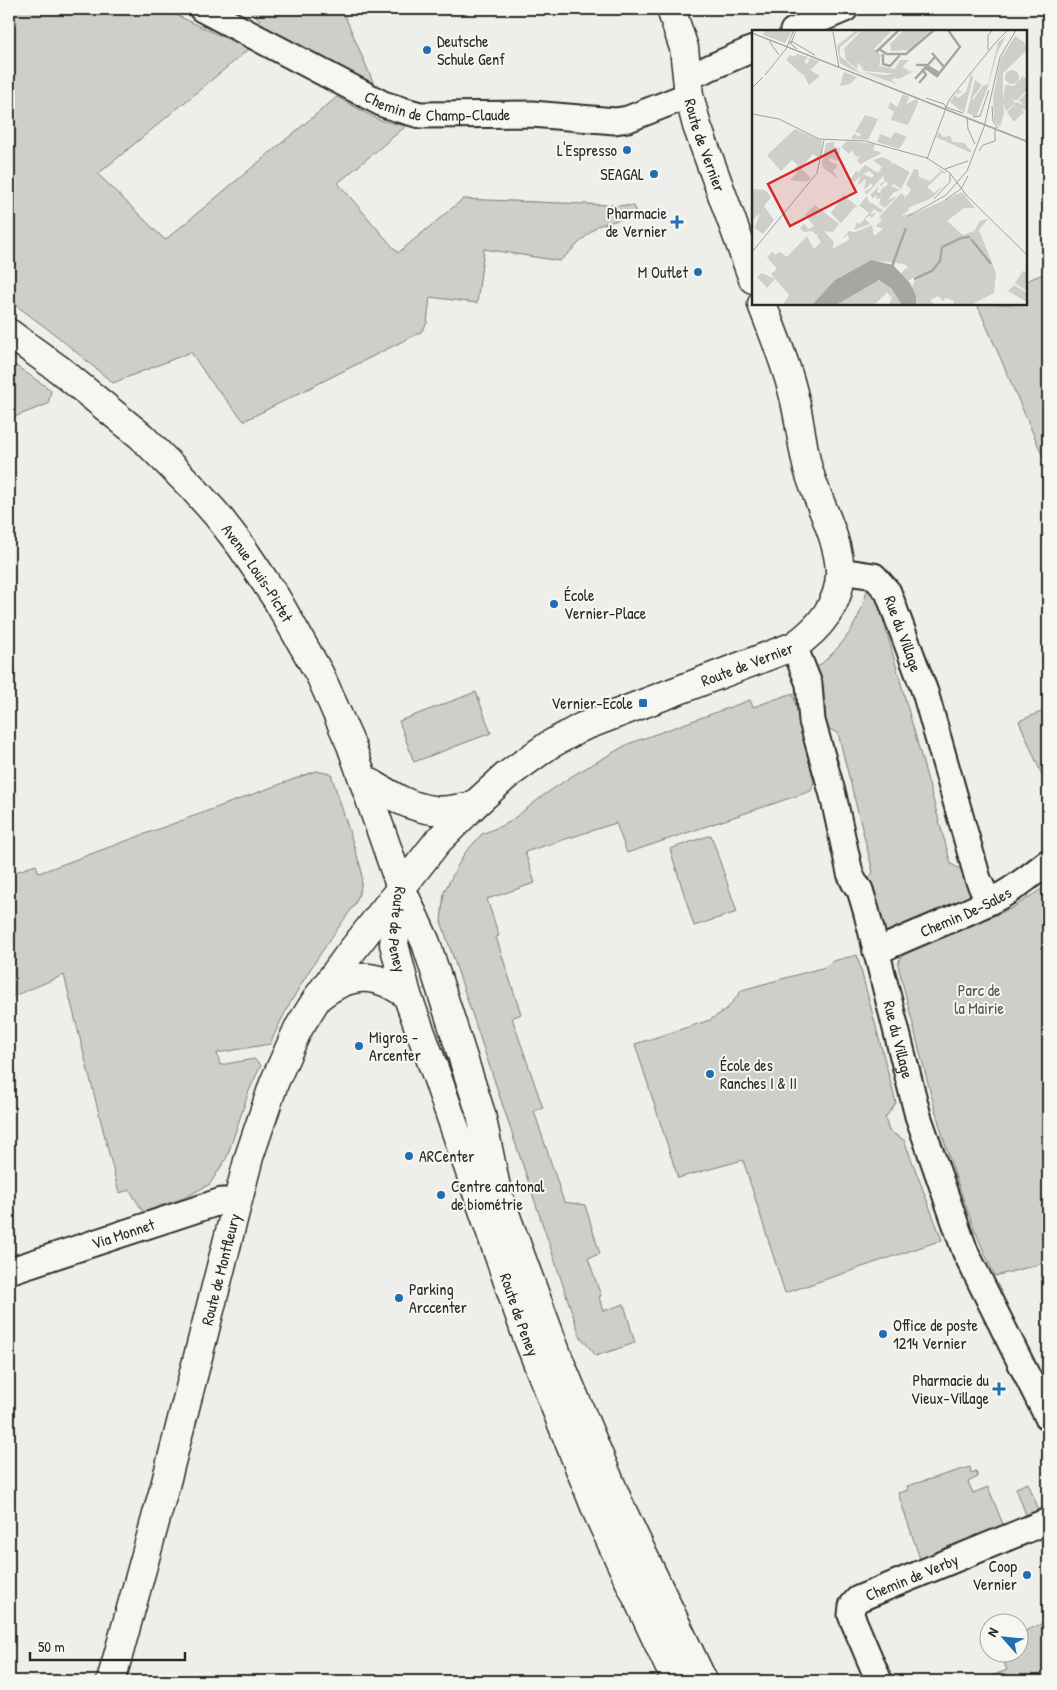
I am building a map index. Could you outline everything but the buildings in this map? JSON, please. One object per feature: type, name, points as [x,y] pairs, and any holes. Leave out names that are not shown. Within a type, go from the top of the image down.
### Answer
[{"type":"main road","name":"Route de Vernier","points":[[672,9],[684,48],[697,126],[752,276]]},
{"type":"main road","name":"Route de Vernier","points":[[401,888],[438,841],[473,806],[506,776],[550,745],[582,728],[643,703],[794,646],[816,629],[829,611],[835,598],[840,571],[834,542],[807,465],[795,401],[762,305]]},
{"type":"main road","name":"Avenue Louis-Pictet","points":[[9,332],[60,370],[141,436],[217,515],[241,546],[283,609],[320,675],[364,779],[401,888]]},
{"type":"main road","points":[[364,779],[393,796],[418,807],[444,810],[473,806]]},
{"type":"main road","name":"Route de Peney","points":[[401,888],[394,944],[407,995],[526,1334],[598,1514],[676,1681]]},
{"type":"main road","name":"Route de Peney","points":[[401,888],[426,943],[482,1114],[498,1192],[559,1360],[619,1504],[703,1681]]},
{"type":"main road","name":"Route de Montfleury","points":[[111,1681],[166,1482],[237,1200],[274,1083],[298,1029],[318,997],[401,888]]},
{"type":"main road","points":[[318,997],[336,984],[374,978],[394,985],[407,995]]},
{"type":"street","name":"Chemin de Champ-Claude","points":[[202,9],[383,104],[420,115],[532,114],[615,121],[628,120],[752,49]]},
{"type":"street","points":[[795,30],[845,9]]},
{"type":"street","name":"Rue du Village","points":[[840,571],[874,576],[888,592],[925,692],[978,879],[988,901]]},
{"type":"street","name":"Rue du Village","points":[[794,646],[809,684],[812,721],[850,873],[860,890],[918,1116],[965,1251],[1048,1418]]},
{"type":"street","name":"Chemin De-Sales","points":[[876,952],[1004,894],[1048,862]]},
{"type":"street","name":"Via Monnet","points":[[20,1268],[222,1202],[237,1200]]},
{"type":"street","name":"Chemin de Verby","points":[[878,1681],[851,1615],[852,1606],[858,1599],[1048,1521]]},
{"type":"green space","points":[[9,9],[163,9],[249,49],[98,174],[165,240],[337,97],[379,120],[406,126],[338,183],[398,253],[463,199],[634,206],[636,215],[597,226],[560,261],[484,249],[477,303],[430,297],[427,323],[421,332],[244,421],[208,378],[191,352],[113,383],[57,336],[9,300]]},
{"type":"green space","points":[[251,9],[342,9],[376,89],[266,29]]},
{"type":"green space","points":[[1048,272],[1048,468],[977,305],[1027,305],[1027,281]]},
{"type":"green space","points":[[9,361],[51,390],[48,404],[9,419]]},
{"type":"green space","points":[[868,585],[887,612],[882,615],[951,864],[968,873],[973,898],[943,911],[941,909],[889,933],[884,933],[860,875],[869,879],[873,872],[838,733],[820,725],[812,671],[832,654],[849,634],[861,611]]},
{"type":"green space","points":[[476,692],[491,733],[414,762],[399,721]]},
{"type":"green space","points":[[793,693],[814,782],[811,791],[627,853],[616,823],[525,852],[535,883],[487,899],[499,936],[496,937],[521,1014],[512,1018],[543,1108],[534,1111],[564,1202],[585,1205],[600,1254],[588,1258],[601,1296],[599,1297],[603,1311],[624,1304],[635,1343],[596,1356],[580,1336],[441,921],[444,892],[464,854],[482,834],[508,823],[572,776],[628,744],[750,700],[753,707]]},
{"type":"green space","points":[[1048,709],[1048,789],[1019,721]]},
{"type":"green space","points":[[316,771],[331,774],[361,868],[362,882],[357,899],[298,989],[270,1044],[217,1053],[220,1065],[254,1059],[261,1065],[249,1091],[227,1157],[210,1184],[184,1198],[143,1212],[130,1190],[119,1193],[64,975],[9,998],[9,874],[36,865],[39,873]]},
{"type":"green space","points":[[711,835],[737,912],[694,926],[670,849]]},
{"type":"green space","name":"Parc de la Mairie","points":[[1048,885],[1048,1262],[995,1276],[978,1239],[951,1162],[928,1084],[898,965],[904,955],[1012,908]]},
{"type":"green space","points":[[857,955],[896,1103],[885,1118],[889,1131],[904,1140],[942,1240],[785,1293],[743,1160],[678,1178],[635,1044],[710,1020],[727,1009],[742,990],[825,967],[833,961]]},
{"type":"green space","points":[[970,1467],[971,1473],[976,1471],[978,1477],[968,1482],[973,1493],[988,1487],[1004,1527],[920,1559],[898,1493],[908,1490],[907,1486]]},
{"type":"green space","points":[[1028,1483],[1041,1515],[1028,1520],[1016,1488]]},
{"type":"green space","points":[[1048,1621],[1048,1681],[978,1681],[1007,1670],[1004,1662],[1030,1662],[1030,1629]]},
{"type":"place","name":"Deutsche Schule Genf","points":[[427,50]]},
{"type":"place","name":"L'Espresso","points":[[627,150]]},
{"type":"place","name":"SEAGAL","points":[[654,174]]},
{"type":"place","name":"Pharmacie de Vernier","points":[[677,222]]},
{"type":"place","name":"M Outlet","points":[[698,272]]},
{"type":"place","name":"École Vernier-Place","points":[[554,604]]},
{"type":"place","name":"Vernier-Ecole","points":[[643,703]]},
{"type":"place","name":"Migros - Arcenter","points":[[359,1046]]},
{"type":"place","name":"École des Ranches I & II","points":[[710,1074]]},
{"type":"place","name":"ARCenter","points":[[409,1156]]},
{"type":"place","name":"Centre cantonal de biométrie","points":[[441,1195]]},
{"type":"place","name":"Parking Arccenter","points":[[399,1298]]},
{"type":"place","name":"Office de poste 1214 Vernier","points":[[883,1334]]},
{"type":"place","name":"Pharmacie du Vieux-Village","points":[[999,1389]]},
{"type":"place","name":"Coop Vernier","points":[[1027,1575]]}]
